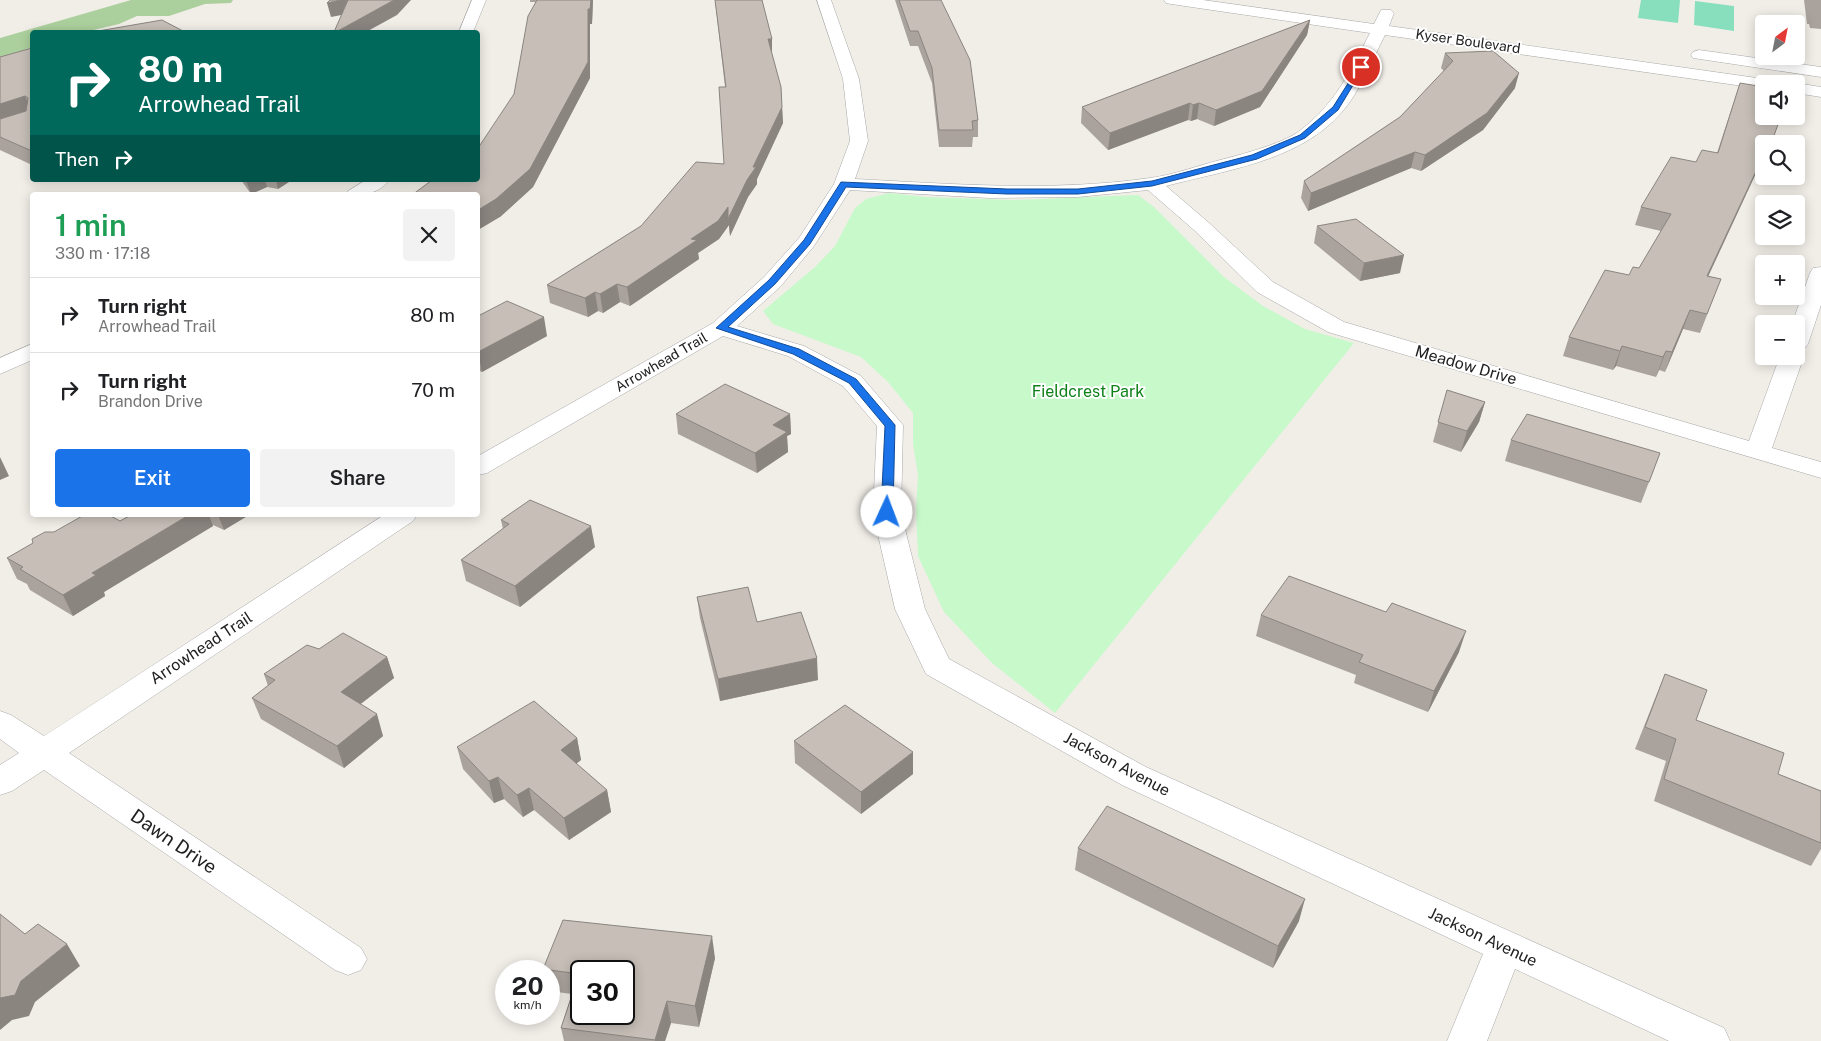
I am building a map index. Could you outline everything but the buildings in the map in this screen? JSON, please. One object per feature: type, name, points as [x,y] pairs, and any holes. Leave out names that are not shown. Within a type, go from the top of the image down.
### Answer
[{"type":"street","points":[[467,30],[480,0]]},
{"type":"street","name":"Arrowhead Trail","points":[[480,466],[721,328],[772,282],[807,242],[844,184],[859,141],[851,79],[824,0]]},
{"type":"street","name":"Kyser Boulevard","points":[[1171,0],[1383,21],[1562,54],[1755,83]]},
{"type":"street","name":"Kyser Boulevard","points":[[1368,10],[1383,21]]},
{"type":"street","name":"Kyser Boulevard","points":[[1383,21],[1406,15]]},
{"type":"street","points":[[844,184],[1009,192],[1078,191],[1152,184],[1254,157],[1302,137],[1336,108],[1355,79],[1383,21]]},
{"type":"street","points":[[1562,54],[1563,37]]},
{"type":"street","points":[[1687,54],[1821,72]]},
{"type":"street","points":[[1805,89],[1821,92]]},
{"type":"street","points":[[360,192],[376,182]]},
{"type":"street","name":"Meadow Drive","points":[[1152,184],[1201,226],[1265,287],[1336,327],[1821,470]]},
{"type":"street","points":[[1805,318],[1821,273]]},
{"type":"street","name":"Jackson Avenue","points":[[721,328],[796,352],[852,381],[890,425],[887,512],[910,609],[937,666],[1134,776],[1710,1041]]},
{"type":"street","points":[[0,367],[30,352]]},
{"type":"street","points":[[1758,452],[1789,365]]},
{"type":"street","name":"Arrowhead Trail","points":[[0,782],[400,517]]},
{"type":"street","name":"Dawn Drive","points":[[0,723],[348,958]]},
{"type":"street","points":[[1467,1041],[1505,946]]},
{"type":"green space","points":[[131,0],[233,0],[231,3],[205,4],[169,16],[137,16],[119,24],[94,30],[30,30],[30,48],[0,60],[0,38]]},
{"type":"green space","points":[[1641,0],[1680,0],[1678,23],[1638,18]]},
{"type":"green space","points":[[1695,1],[1734,6],[1734,31],[1694,25]]},
{"type":"green space","name":"Fieldcrest Park","points":[[889,193],[926,197],[1013,200],[1138,195],[1154,207],[1224,277],[1263,306],[1305,329],[1354,343],[1055,713],[992,663],[944,612],[918,556],[916,511],[918,475],[913,444],[913,413],[888,382],[861,357],[773,324],[763,311],[815,267],[835,246],[855,208],[866,199]]},
{"type":"route","points":[[887,512],[890,425],[852,381],[796,352],[721,328],[772,282],[807,242],[844,184],[989,192],[1078,191],[1152,184],[1254,157],[1302,137],[1336,108],[1361,67]]}]
